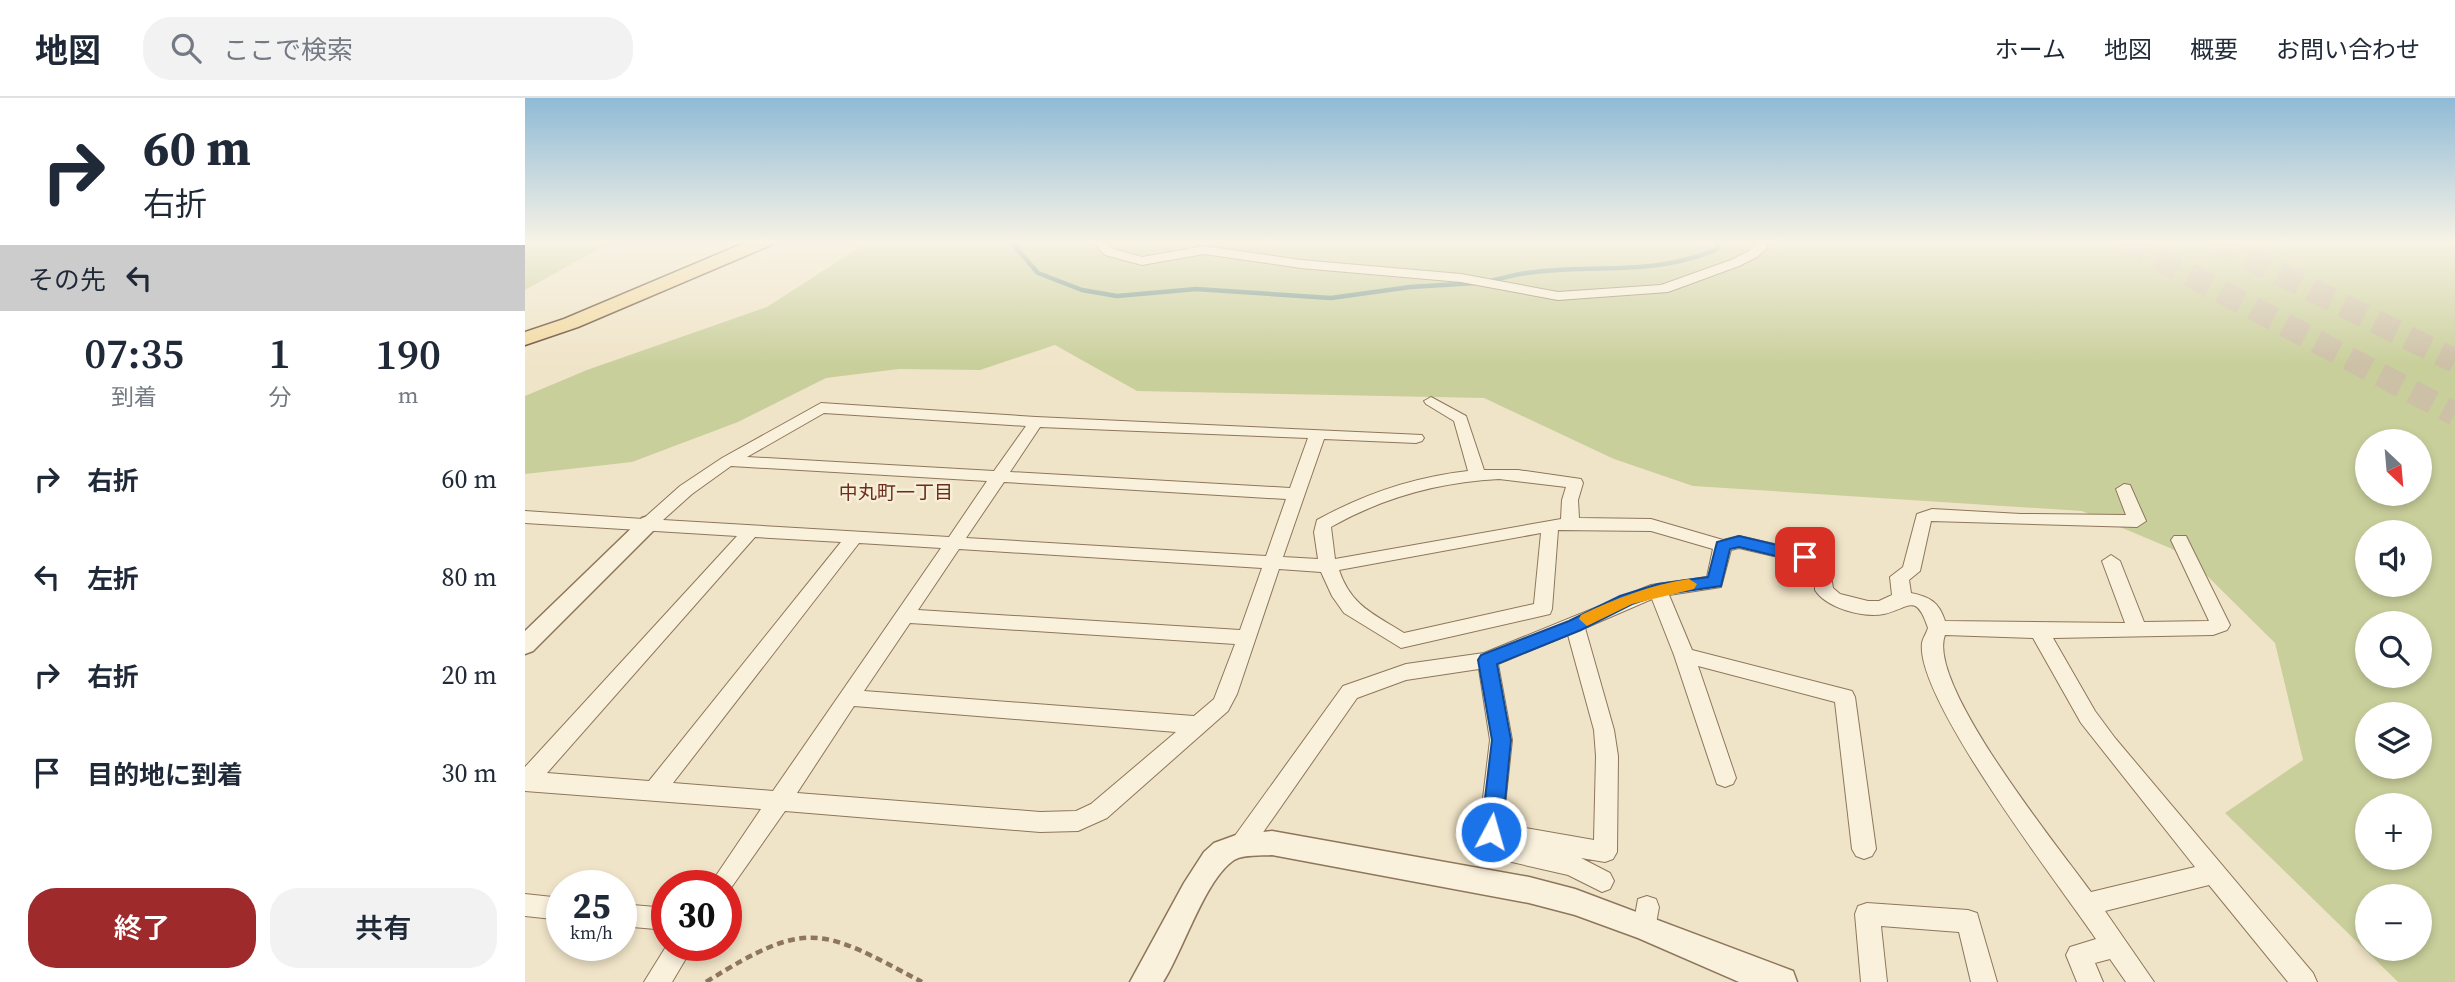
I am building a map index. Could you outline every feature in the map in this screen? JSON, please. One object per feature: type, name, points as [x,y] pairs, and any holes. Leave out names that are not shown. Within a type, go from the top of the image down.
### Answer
[{"type":"main road","points":[[525,339],[571,323],[667,282]]},
{"type":"street","points":[[1484,282],[1558,296],[1663,289],[1682,282]]},
{"type":"street","points":[[1431,401],[1461,419],[1478,477]]},
{"type":"street","points":[[525,645],[686,490],[728,461],[821,408],[1036,422],[1416,438]]},
{"type":"street","points":[[731,870],[1036,422]]},
{"type":"street","points":[[526,781],[1040,822],[1079,821],[1099,811],[1221,705],[1317,435]]},
{"type":"street","points":[[728,461],[1295,494]]},
{"type":"street","points":[[1550,526],[1543,608],[1401,641],[1345,603],[1329,566],[1321,533],[1323,524],[1369,502],[1432,482],[1499,474],[1575,482],[1570,500],[1570,523]]},
{"type":"street","points":[[1902,598],[1899,577],[1911,571],[1923,518],[1932,515],[2021,520],[2137,521],[2124,489]]},
{"type":"street","points":[[525,517],[1329,566],[1570,523],[1651,525],[1723,546],[1739,542],[1805,557],[1824,574],[1824,590],[1834,599],[1868,608],[1882,608],[1902,598],[1924,602],[1933,610],[1938,628],[1932,643],[1937,673],[1969,738],[2141,982]]},
{"type":"street","points":[[526,781],[750,532]]},
{"type":"street","points":[[654,791],[854,538]]},
{"type":"street","points":[[1938,628],[2039,631],[2213,628],[2220,625],[2180,540]]},
{"type":"street","points":[[1242,844],[1350,692],[1377,678],[1411,670],[1487,660],[1575,626],[1626,600],[1658,590],[1715,582],[1723,546]]},
{"type":"street","points":[[2111,561],[2137,630]]},
{"type":"street","points":[[1658,590],[1684,655],[1725,778]]},
{"type":"street","points":[[904,616],[1247,638]]},
{"type":"street","points":[[1491,832],[1605,852],[1607,756],[1604,730],[1575,626]]},
{"type":"street","points":[[2039,631],[2088,717],[2304,982]]},
{"type":"street","points":[[1684,655],[1845,697],[1864,849]]},
{"type":"street","points":[[1487,660],[1501,740],[1489,848],[1572,865],[1602,881]]},
{"type":"street","points":[[847,698],[1198,726]]},
{"type":"street","points":[[1145,982],[1165,954],[1207,867],[1222,853],[1242,844],[1272,843],[1529,890],[1646,917],[1738,967],[1782,982]]},
{"type":"street","points":[[2086,904],[2215,873]]},
{"type":"street","points":[[525,905],[546,907]]},
{"type":"street","points":[[1874,982],[1867,914],[1968,921],[1984,982]]},
{"type":"street","points":[[2090,982],[2079,955],[2116,946]]},
{"type":"street","points":[[657,982],[671,961]]},
{"type":"path","points":[[706,982],[740,962],[799,936],[839,940],[922,982]]},
{"type":"green space","points":[[525,282],[539,282],[525,290]]},
{"type":"green space","points":[[805,282],[2455,282],[2455,982],[2398,982],[2377,961],[2432,961],[2432,884],[2355,884],[2355,940],[2225,813],[2303,760],[2275,643],[2189,558],[2082,511],[1693,486],[1614,459],[1484,398],[1137,391],[1055,345],[980,370],[899,369],[826,378],[738,422],[632,462],[525,474],[525,396],[587,370],[767,307]]},
{"type":"waterway","points":[[1062,282],[1082,290],[1117,296],[1196,289],[1331,298],[1410,287],[1476,283]]},
{"type":"tunnel","points":[[2204,282],[2455,414]]},
{"type":"tunnel","points":[[2297,282],[2455,361]]},
{"type":"slow traffic","points":[[1587,619],[1626,600],[1689,584]]},
{"type":"district","name":"中丸町一丁目","points":[[896,492]]},
{"type":"route","points":[[1491,832],[1501,740],[1487,660],[1575,626],[1626,600],[1658,590],[1715,582],[1723,546],[1739,542],[1805,557]]}]
